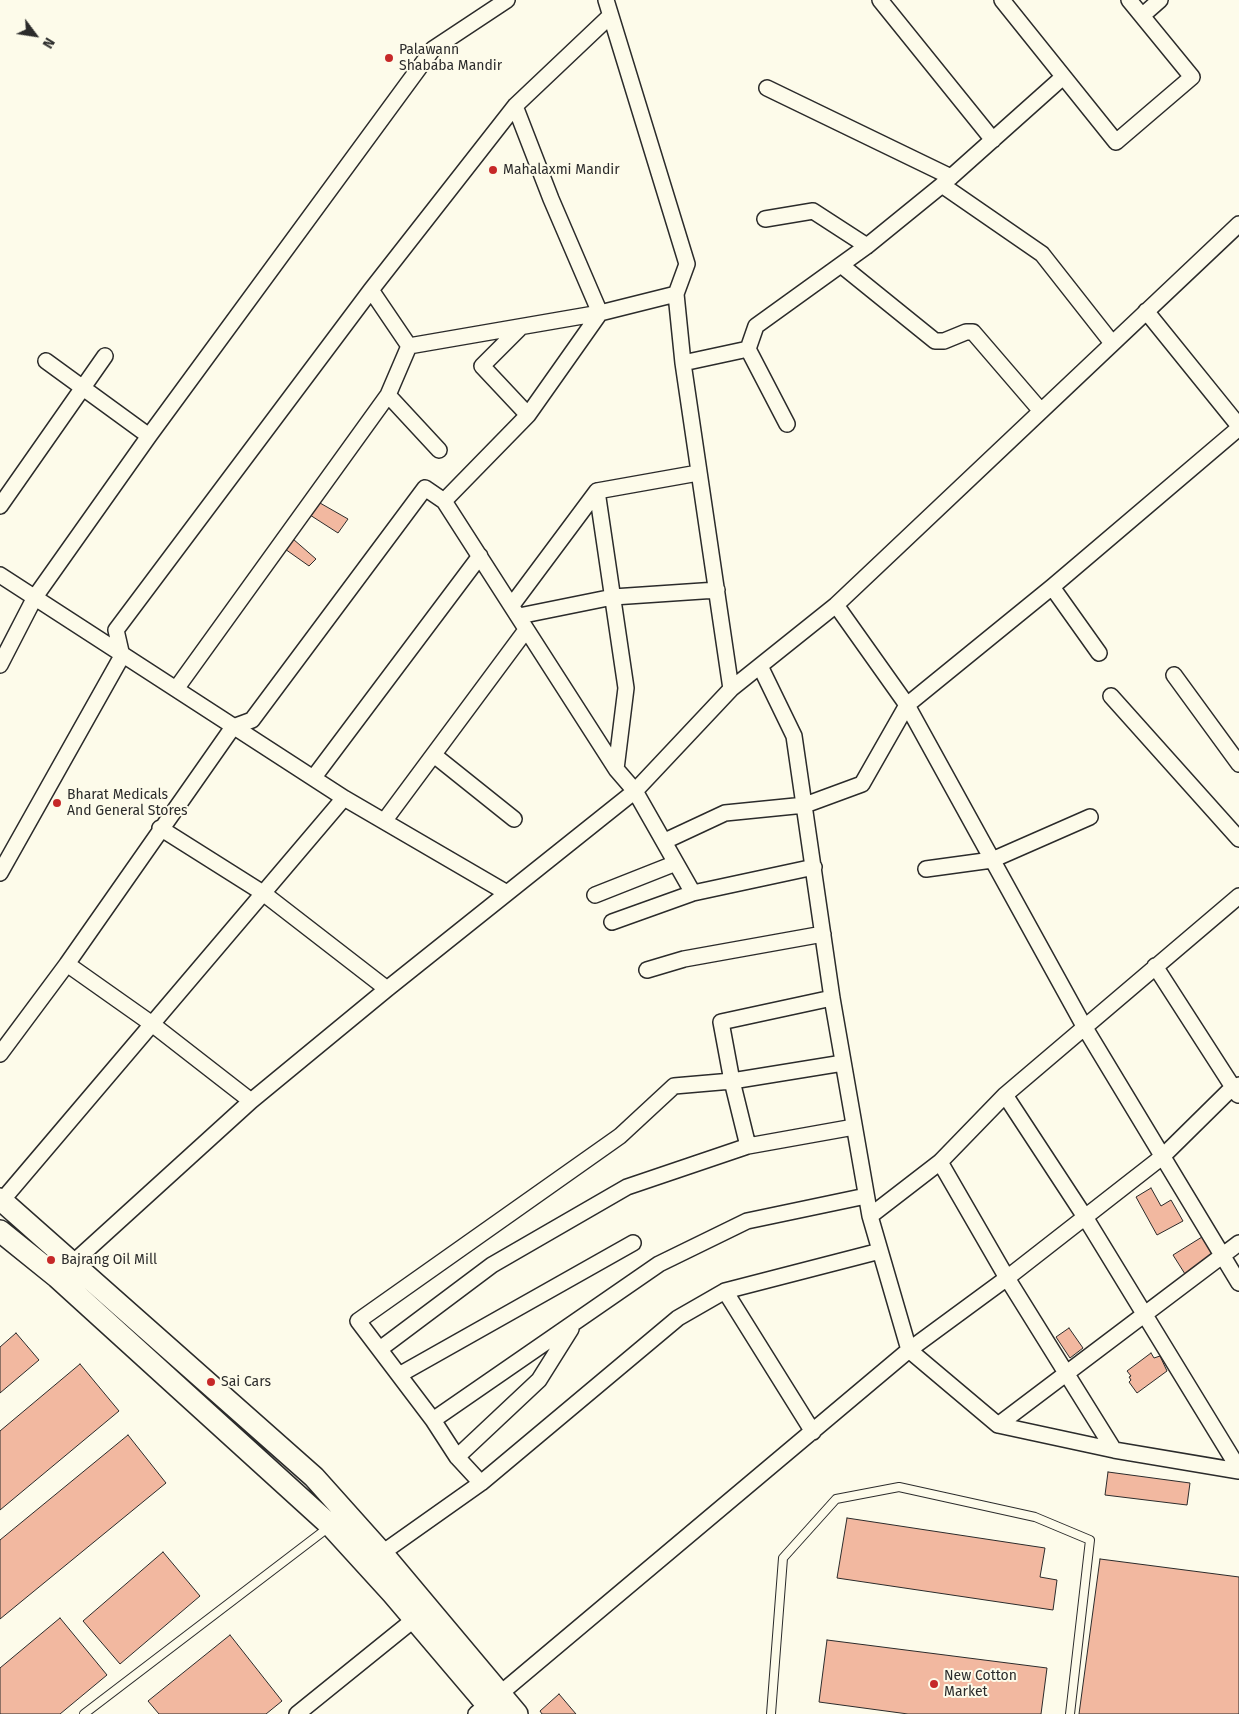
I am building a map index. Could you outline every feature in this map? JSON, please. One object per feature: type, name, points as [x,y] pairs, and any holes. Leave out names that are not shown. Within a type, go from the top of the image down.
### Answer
[{"type":"street","points":[[0,665],[35,597],[149,436],[433,49],[507,0]]},
{"type":"street","points":[[606,0],[687,264],[676,294],[683,363],[731,689]]},
{"type":"street","points":[[880,0],[993,140]]},
{"type":"street","points":[[1002,0],[1116,142],[1192,76],[1129,0]]},
{"type":"street","points":[[1143,15],[1160,0]]},
{"type":"street","points":[[0,873],[122,656],[116,630],[371,290],[516,106],[610,16]]},
{"type":"street","points":[[787,424],[748,349],[756,326],[867,246],[946,181],[1063,77]]},
{"type":"street","points":[[767,88],[946,181],[1042,254],[1112,343]]},
{"type":"street","points":[[516,106],[551,199],[600,313]]},
{"type":"street","points":[[765,219],[813,211],[867,246]]},
{"type":"street","points":[[57,1277],[251,1102],[387,989],[635,792],[731,689],[836,606],[1239,224]]},
{"type":"street","points":[[841,265],[936,340],[944,342],[966,332],[973,332],[1041,411]]},
{"type":"street","points":[[371,290],[409,346]]},
{"type":"street","points":[[409,346],[600,313],[676,294]]},
{"type":"street","points":[[665,841],[725,813],[805,804],[862,784],[907,705],[1052,587],[1239,427],[1146,311]]},
{"type":"street","points":[[444,501],[528,415],[600,313]]},
{"type":"street","points":[[520,328],[482,366],[528,415]]},
{"type":"street","points":[[176,689],[388,396],[409,346]]},
{"type":"street","points":[[683,363],[748,349]]},
{"type":"street","points":[[0,506],[105,356]]},
{"type":"street","points":[[46,361],[149,436]]},
{"type":"street","points":[[388,396],[439,450]]},
{"type":"street","points":[[385,820],[434,755],[597,491],[698,473]]},
{"type":"street","points":[[0,1054],[67,964],[160,828],[233,727],[252,720],[426,488],[444,501],[616,769],[635,792],[665,841],[693,893]]},
{"type":"street","points":[[597,491],[626,688],[616,769]]},
{"type":"street","points":[[314,777],[480,556]]},
{"type":"street","points":[[0,576],[344,798],[385,820],[507,893]]},
{"type":"street","points":[[1052,587],[1099,653]]},
{"type":"street","points":[[519,617],[613,597],[717,590]]},
{"type":"street","points":[[836,606],[907,705],[1084,1028],[1239,1283]]},
{"type":"street","points":[[760,666],[794,736],[832,998],[866,1196],[870,1216],[909,1350],[998,1425],[1114,1450],[1239,1470]]},
{"type":"street","points":[[1174,674],[1239,764]]},
{"type":"street","points":[[1112,696],[1239,839]]},
{"type":"street","points":[[434,755],[514,819]]},
{"type":"street","points":[[338,1519],[292,1456],[1,1201],[344,798]]},
{"type":"street","points":[[926,869],[992,860],[1090,817]]},
{"type":"street","points":[[160,828],[262,893],[387,989]]},
{"type":"street","points":[[595,895],[676,864]]},
{"type":"street","points":[[612,922],[693,893],[814,867]]},
{"type":"street","points":[[870,1216],[940,1162],[1005,1095],[1156,966],[1238,900]]},
{"type":"street","points":[[647,970],[684,959],[823,934]]},
{"type":"street","points":[[67,964],[152,1024],[251,1102]]},
{"type":"street","points":[[490,1707],[909,1350],[1007,1278],[1162,1157],[1237,1090],[1156,966]]},
{"type":"street","points":[[748,1146],[732,1081],[721,1022],[832,998]]},
{"type":"street","points":[[481,1483],[457,1457],[433,1420],[358,1321],[620,1136],[674,1086],[732,1081],[843,1063]]},
{"type":"street","points":[[1005,1095],[1085,1217],[1239,1470]]},
{"type":"street","points":[[380,1349],[492,1265],[627,1187],[748,1146],[854,1127]]},
{"type":"street","points":[[940,1162],[1007,1278],[1114,1450]]},
{"type":"street","points":[[433,1420],[660,1264],[747,1221],[866,1196]]},
{"type":"street","points":[[0,1231],[57,1277],[338,1519],[422,1614],[490,1707],[517,1714]]},
{"type":"street","points":[[400,1375],[633,1243]]},
{"type":"street","points":[[998,1425],[1223,1257],[1239,1243]]},
{"type":"street","points":[[375,1559],[481,1483],[678,1318],[725,1291],[880,1251]]},
{"type":"street","points":[[725,1291],[813,1432]]},
{"type":"street","points":[[457,1457],[539,1380],[574,1323]]},
{"type":"street","points":[[297,1714],[422,1614]]},
{"type":"lane","points":[[771,1714],[783,1558],[836,1499],[899,1487],[1034,1517],[1090,1540],[1070,1714]]},
{"type":"lane","points":[[84,1714],[338,1519]]},
{"type":"building","points":[[320,503],[348,519],[338,533],[310,515]]},
{"type":"building","points":[[293,539],[316,559],[309,566],[285,549]]},
{"type":"building","points":[[1151,1188],[1161,1206],[1171,1200],[1183,1221],[1157,1235],[1136,1197]]},
{"type":"building","points":[[1202,1237],[1213,1255],[1185,1274],[1173,1255]]},
{"type":"building","points":[[1069,1328],[1083,1348],[1070,1358],[1056,1337]]},
{"type":"building","points":[[16,1333],[39,1360],[0,1393],[0,1347]]},
{"type":"building","points":[[1151,1353],[1154,1358],[1160,1356],[1167,1371],[1137,1393],[1129,1382],[1131,1380],[1129,1377],[1131,1376],[1127,1371]]},
{"type":"building","points":[[80,1364],[119,1411],[0,1510],[0,1431]]},
{"type":"building","points":[[128,1435],[166,1483],[0,1619],[0,1540]]},
{"type":"building","points":[[1108,1472],[1190,1483],[1187,1505],[1105,1495]]},
{"type":"building","points":[[847,1518],[1045,1548],[1040,1577],[1057,1580],[1053,1610],[837,1578]]},
{"type":"building","points":[[163,1552],[200,1596],[120,1664],[83,1621]]},
{"type":"building","points":[[1100,1559],[1239,1577],[1239,1714],[1079,1714]]},
{"type":"building","points":[[60,1618],[107,1675],[60,1714],[0,1714],[0,1668]]},
{"type":"building","points":[[230,1635],[282,1701],[266,1714],[159,1714],[148,1701]]},
{"type":"building","points":[[827,1640],[1047,1668],[1041,1714],[908,1714],[819,1702]]},
{"type":"building","points":[[559,1694],[576,1714],[542,1714],[540,1711]]},
{"type":"place","name":"Palawann Shababa Mandir","points":[[389,58]]},
{"type":"place","name":"Mahalaxmi Mandir","points":[[493,170]]},
{"type":"place","name":"Bharat Medicals And General Stores","points":[[57,803]]},
{"type":"place","name":"Bajrang Oil Mill","points":[[51,1260]]},
{"type":"place","name":"Sai Cars","points":[[211,1382]]},
{"type":"place","name":"New Cotton Market","points":[[934,1684]]}]
